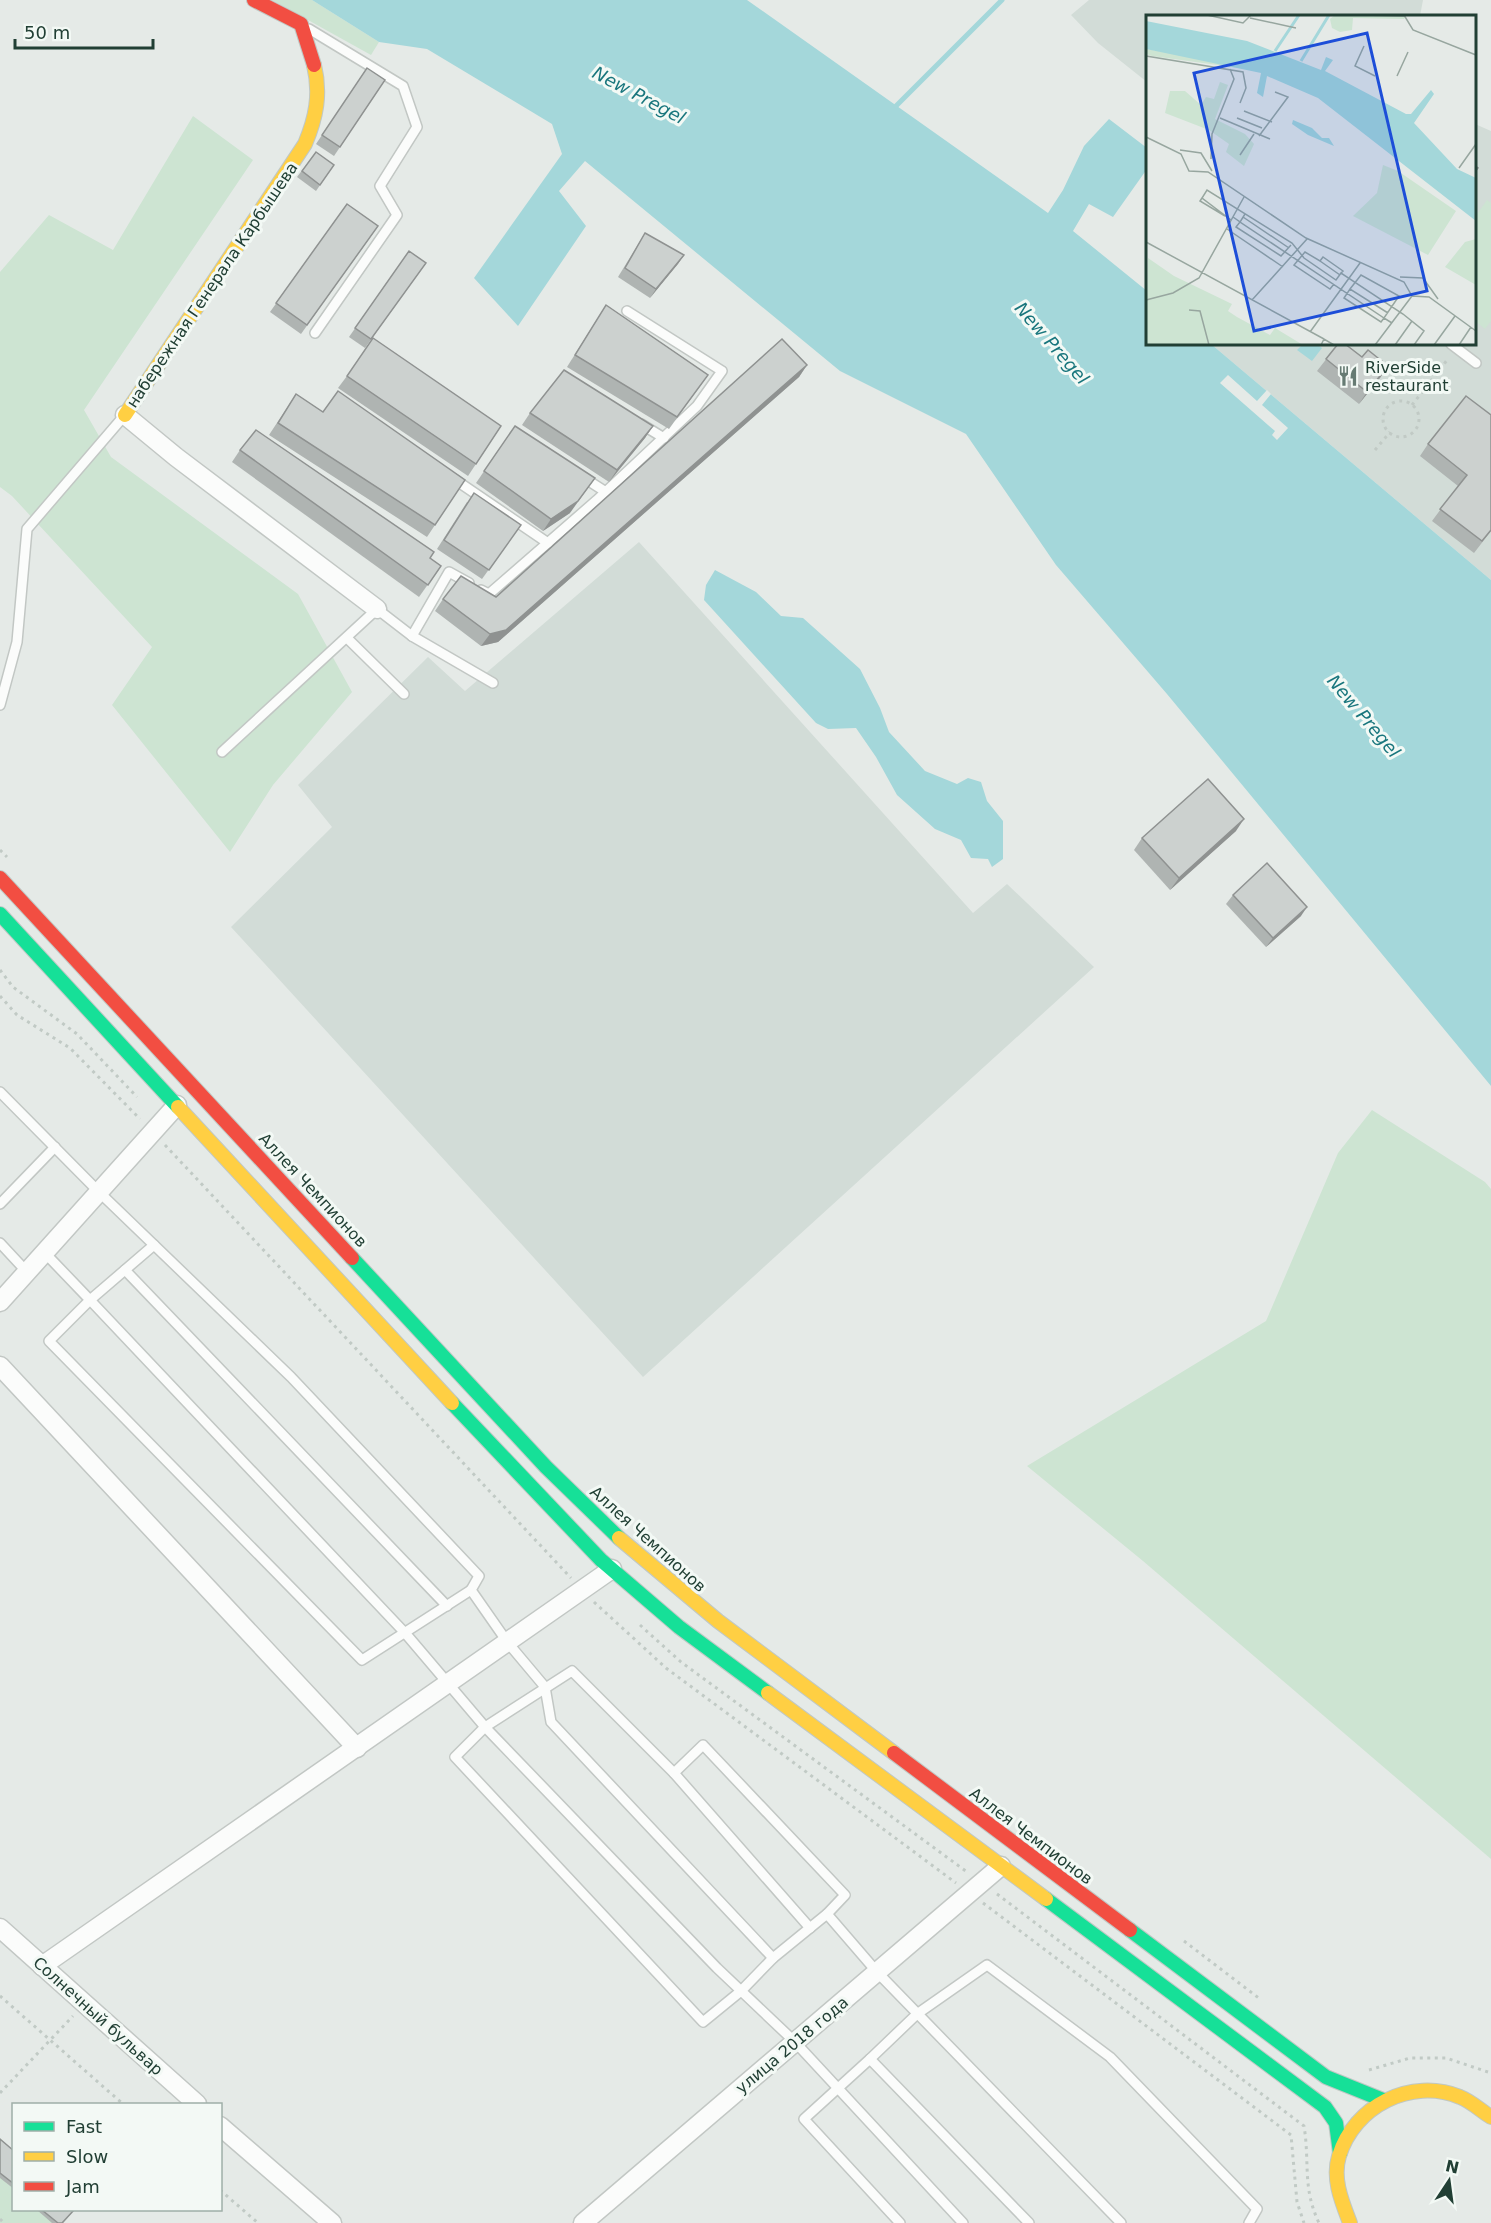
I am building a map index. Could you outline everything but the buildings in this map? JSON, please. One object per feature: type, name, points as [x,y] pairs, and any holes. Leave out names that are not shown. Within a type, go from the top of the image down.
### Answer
[{"type":"main road","points":[[254,0],[302,24]]},
{"type":"main road","name":"набережная Генерала Карбышева","points":[[125,415],[305,144],[316,122],[318,77],[302,24]]},
{"type":"main road","name":"Аллея Чемпионов","points":[[0,878],[546,1467],[648,1564],[718,1621],[1326,2077],[1383,2100]]},
{"type":"main road","points":[[0,914],[528,1485],[612,1569],[686,1633],[1325,2107],[1336,2123],[1340,2153],[1338,2188],[1350,2223]]},
{"type":"main road","points":[[1340,2153],[1356,2122],[1383,2100],[1399,2093],[1434,2089],[1467,2098],[1491,2117]]},
{"type":"street","name":"набережная Генерала Карбышева","points":[[125,415],[176,457],[377,609]]},
{"type":"street","points":[[0,1302],[177,1105]]},
{"type":"street","points":[[0,1366],[357,1748]]},
{"type":"street","points":[[42,1966],[612,1569]]},
{"type":"street","name":"улица 2018 года","points":[[583,2223],[1001,1866]]},
{"type":"street","name":"Солнечный бульвар","points":[[0,1928],[196,2103]]},
{"type":"street","points":[[222,2128],[332,2223]]},
{"type":"lane","points":[[302,24],[403,86],[417,127],[380,186],[398,215],[315,333]]},
{"type":"lane","points":[[440,565],[489,594],[606,492],[697,406],[722,371],[627,311]]},
{"type":"lane","points":[[1454,346],[1476,363]]},
{"type":"lane","points":[[0,705],[16,642],[27,529],[125,415]]},
{"type":"lane","points":[[636,421],[664,438]]},
{"type":"lane","points":[[569,468],[606,492]]},
{"type":"lane","points":[[443,471],[548,543]]},
{"type":"lane","points":[[412,636],[449,572]]},
{"type":"lane","points":[[222,752],[348,639],[377,609],[412,636],[493,683]]},
{"type":"lane","points":[[348,639],[404,694]]},
{"type":"lane","points":[[0,1092],[98,1191],[291,1377],[479,1576],[471,1590],[406,1634],[362,1660],[49,1341],[90,1300],[154,1245]]},
{"type":"lane","points":[[0,1204],[54,1147]]},
{"type":"lane","points":[[0,1243],[27,1272]]},
{"type":"lane","points":[[44,1252],[406,1634],[450,1683],[485,1727],[741,1991],[795,2042],[963,2223]]},
{"type":"lane","points":[[125,1270],[447,1606]]},
{"type":"lane","points":[[471,1590],[508,1643],[545,1687],[550,1722],[773,1958]]},
{"type":"lane","points":[[674,1773],[703,1745],[845,1895],[827,1914],[810,1928],[773,1958],[741,1991],[703,2022],[455,1757],[485,1727],[572,1671],[674,1773],[810,1928]]},
{"type":"lane","points":[[827,1914],[877,1972],[1121,2223]]},
{"type":"lane","points":[[900,2223],[804,2119],[917,2014],[987,1965],[1110,2058],[1257,2209],[1249,2223]]},
{"type":"lane","points":[[870,2059],[1029,2223]]},
{"type":"path","points":[[1412,405],[1454,346]]},
{"type":"path","points":[[1399,401],[1412,405],[1418,415],[1414,430],[1401,436],[1389,432],[1383,422],[1387,407],[1399,401]]},
{"type":"path","points":[[1375,450],[1389,432]]},
{"type":"path","points":[[0,849],[8,858]]},
{"type":"path","points":[[1178,1938],[1264,2002]]},
{"type":"path","points":[[0,1996],[122,2103]]},
{"type":"path","points":[[0,2093],[84,2004]]},
{"type":"path","points":[[1359,2073],[1410,2058],[1446,2058],[1491,2073]]},
{"type":"path","points":[[222,2192],[258,2223]]},
{"type":"path","points":[[0,2219],[4,2223]]},
{"type":"shaded area","points":[[1089,0],[1423,0],[1420,15],[1146,15],[1146,81],[1098,43],[1071,15]]},
{"type":"shaded area","points":[[1476,124],[1491,131],[1491,580],[1212,345],[1476,345]]},
{"type":"shaded area","points":[[639,542],[973,913],[1007,884],[1094,967],[643,1377],[231,927],[332,827],[298,785],[428,657],[465,691]]},
{"type":"green space","points":[[272,0],[312,0],[379,42],[371,55]]},
{"type":"green space","points":[[193,116],[253,160],[84,410],[111,457],[298,594],[352,692],[273,785],[230,852],[112,705],[152,647],[12,496],[0,487],[0,272],[49,215],[113,250]]},
{"type":"green space","points":[[1487,200],[1491,203],[1491,321],[1485,329],[1476,322],[1476,216]]},
{"type":"green space","points":[[1372,1110],[1485,1182],[1491,1189],[1491,1859],[1143,1561],[1027,1466],[1266,1321],[1338,1153]]},
{"type":"green space","points":[[0,2144],[12,2155],[12,2211],[73,2211],[63,2223],[0,2223]]},
{"type":"water","name":"New Pregel","points":[[312,0],[747,0],[1048,213],[1063,190],[1084,146],[1109,119],[1146,147],[1146,170],[1113,217],[1089,204],[1073,231],[1146,290],[1146,345],[1212,345],[1491,580],[1491,1086],[1167,694],[1056,565],[966,434],[840,371],[585,161],[559,191],[586,226],[518,326],[474,278],[562,154],[552,124],[427,49],[379,42]]},
{"type":"water","points":[[1302,345],[1318,345],[1322,348],[1312,361],[1297,350]]},
{"type":"water","points":[[715,570],[756,592],[781,616],[803,618],[860,669],[880,708],[889,732],[925,771],[957,784],[968,778],[981,782],[987,801],[1003,821],[1003,859],[992,867],[988,859],[971,858],[961,840],[935,829],[897,795],[876,757],[856,728],[828,729],[816,723],[704,600],[706,585]]},
{"type":"pier","points":[[1228,375],[1257,401],[1267,390],[1271,394],[1262,405],[1288,428],[1277,440],[1272,435],[1275,431],[1220,383]]},
{"type":"waterway","points":[[896,106],[1002,0]]},
{"type":"traffic: fast","points":[[0,914],[178,1107]]},
{"type":"traffic: fast","points":[[352,1258],[546,1467],[619,1538]]},
{"type":"traffic: fast","points":[[452,1403],[601,1560],[679,1627],[768,1693]]},
{"type":"traffic: fast","points":[[1046,1899],[1325,2107],[1336,2123],[1340,2153]]},
{"type":"traffic: fast","points":[[1130,1930],[1326,2077],[1383,2100]]},
{"type":"traffic: slow","points":[[125,415],[305,144],[316,106],[317,86],[314,65]]},
{"type":"traffic: slow","points":[[178,1107],[452,1403]]},
{"type":"traffic: slow","points":[[619,1538],[718,1621],[894,1753]]},
{"type":"traffic: slow","points":[[768,1693],[1046,1899]]},
{"type":"traffic: slow","points":[[1350,2223],[1337,2182],[1337,2165],[1346,2138],[1371,2110],[1387,2100],[1404,2094],[1423,2091],[1441,2092],[1460,2097],[1491,2117]]},
{"type":"traffic: jam","points":[[254,0],[301,24],[314,65]]},
{"type":"traffic: jam","points":[[0,878],[352,1258]]},
{"type":"traffic: jam","points":[[894,1753],[1130,1930]]},
{"type":"place","name":"RiverSide restaurant","points":[[1348,376]]}]
